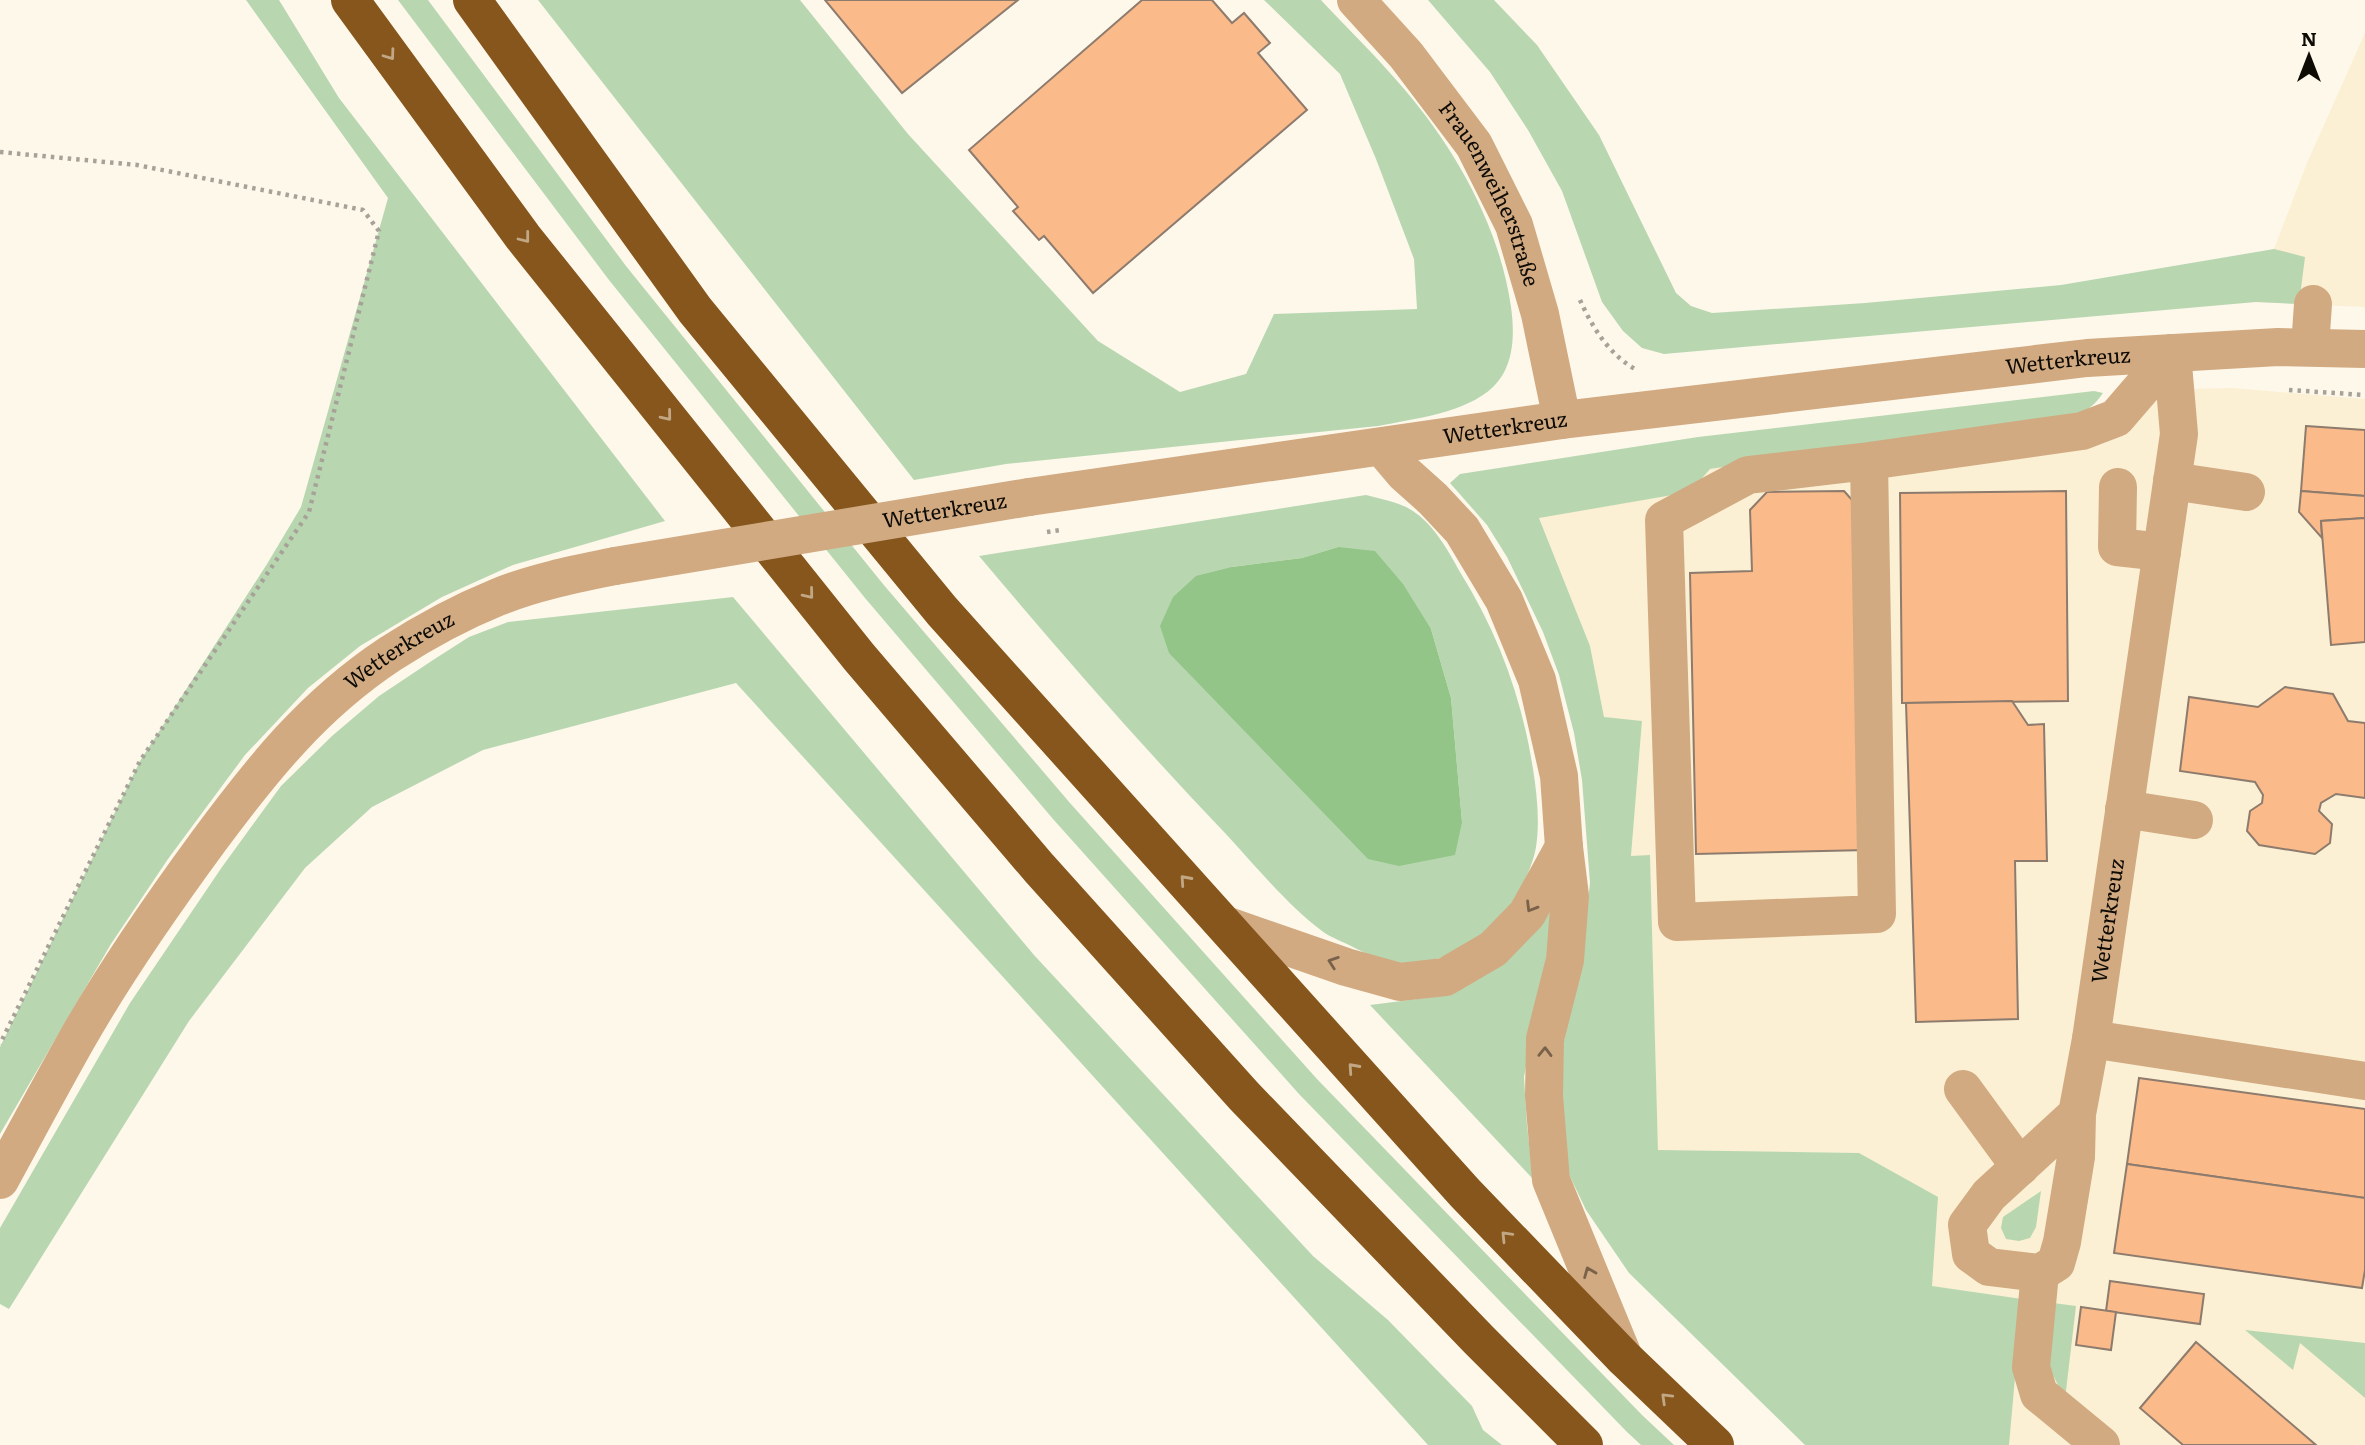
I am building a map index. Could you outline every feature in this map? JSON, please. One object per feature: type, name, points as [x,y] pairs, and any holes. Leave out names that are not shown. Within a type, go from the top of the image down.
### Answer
[{"type":"highway","points":[[350,0],[523,237],[859,657],[1039,868],[1244,1096],[1584,1445]]},
{"type":"highway","points":[[472,0],[695,310],[942,611],[1465,1193],[1624,1358],[1716,1445]]},
{"type":"street","name":"Frauenweiherstraße","points":[[1356,0],[1406,55],[1474,145],[1514,225],[1540,314],[1562,420]]},
{"type":"street","points":[[2310,347],[2313,304]]},
{"type":"street","name":"Wetterkreuz","points":[[0,1180],[77,1039],[132,951],[184,874],[254,780],[294,733],[344,688],[389,654],[433,628],[499,596],[555,579],[615,566],[1029,497],[1562,420],[2087,358],[2310,347],[2365,349]]},
{"type":"street","points":[[1869,461],[1877,914],[1677,922],[1664,520],[1748,475],[2082,431],[2116,418],[2172,353]]},
{"type":"street","name":"Wetterkreuz","points":[[2040,1273],[2056,1263],[2063,1242],[2076,1157],[2077,1114],[2091,1039],[2179,434],[2172,353]]},
{"type":"street","points":[[1382,447],[1404,473],[1462,530],[1504,600],[1537,680],[1559,776],[1570,896],[1565,960],[1545,1039],[1544,1096],[1551,1180],[1624,1358]]},
{"type":"street","points":[[2172,481],[2246,492]]},
{"type":"street","points":[[2118,487],[2117,547],[2161,552]]},
{"type":"street","points":[[2124,810],[2193,820]]},
{"type":"street","points":[[1224,925],[1346,967],[1400,982],[1445,976],[1493,949],[1527,914],[1564,847]]},
{"type":"street","points":[[2091,1039],[2365,1081]]},
{"type":"street","points":[[1963,1088],[2020,1167]]},
{"type":"street","points":[[2077,1114],[1989,1195],[1967,1225],[1971,1254],[1989,1267],[2040,1273],[2031,1367],[2039,1394],[2101,1445]]},
{"type":"path","points":[[0,152],[137,165],[350,207],[363,210],[379,231],[309,512],[140,761],[0,1044]]},
{"type":"path","points":[[1577,295],[1588,319],[1609,347],[1624,363],[1642,373]]},
{"type":"shaded area","points":[[2365,33],[2365,307],[2256,302],[2307,163]]},
{"type":"shaded area","points":[[2232,388],[2365,399],[2365,1445],[1979,1445],[1995,1295],[1931,1286],[1859,1153],[1658,1151],[1650,856],[1631,856],[1642,722],[1604,718],[1590,646],[1539,517],[1689,492],[1709,469],[2073,416],[2184,389]]},
{"type":"green space","points":[[246,0],[279,0],[339,98],[665,521],[513,565],[442,597],[360,646],[308,688],[245,755],[168,859],[111,944],[0,1134],[0,1047],[140,761],[301,507],[388,198]]},
{"type":"green space","points":[[398,0],[428,0],[626,266],[883,584],[1070,803],[1317,1079],[1674,1445],[1641,1445],[1627,1432],[1299,1094],[1053,819],[865,598],[609,280]]},
{"type":"green space","points":[[538,0],[800,0],[908,134],[1098,341],[1180,392],[1246,374],[1274,314],[1417,309],[1414,259],[1340,74],[1264,0],[1321,0],[1424,113],[1473,191],[1497,248],[1505,277],[1513,328],[1509,360],[1500,379],[1482,396],[1454,409],[1407,421],[1006,464],[914,480]]},
{"type":"green space","points":[[1428,0],[1494,0],[1537,45],[1599,135],[1676,293],[1691,306],[1712,313],[1865,303],[2061,285],[2274,249],[2305,257],[2299,304],[2256,302],[1664,354],[1642,348],[1623,331],[1602,302],[1562,191],[1528,130],[1490,72]]},
{"type":"green space","points":[[2094,391],[2103,393],[2090,408],[2073,416],[1710,469],[1690,492],[1539,518],[1590,646],[1604,717],[1642,721],[1631,856],[1650,855],[1658,1150],[1859,1153],[1938,1197],[1932,1286],[2022,1299],[2009,1445],[1805,1445],[1629,1273],[1586,1210],[1565,1166],[1559,1116],[1562,1050],[1581,961],[1590,883],[1582,780],[1574,733],[1559,675],[1543,632],[1507,557],[1487,525],[1450,483],[1460,474],[1698,437]]},
{"type":"green space","points":[[1366,495],[1411,510],[1424,519],[1436,533],[1474,595],[1507,667],[1522,717],[1534,779],[1538,828],[1529,871],[1507,910],[1489,930],[1467,946],[1439,958],[1413,964],[1375,957],[1325,933],[1284,897],[1161,765],[979,556]],"holes":[[[1338,547],[1431,629],[1451,698],[1462,822],[1232,567],[1302,558]]]},
{"type":"green space","points":[[1338,547],[1375,551],[1403,584],[1431,629],[1451,698],[1462,822],[1455,855],[1399,866],[1368,859],[1169,653],[1160,626],[1173,597],[1196,576],[1232,567],[1302,558]]},
{"type":"green space","points":[[733,597],[1034,955],[1313,1256],[1388,1320],[1472,1406],[1483,1430],[1502,1445],[1428,1445],[736,683],[483,750],[372,807],[305,868],[189,1021],[9,1309],[0,1304],[0,1228],[130,1003],[222,867],[281,786],[332,736],[379,696],[433,660],[469,637],[508,622]]},
{"type":"green space","points":[[1555,894],[1546,961],[1524,1077],[1533,1179],[1370,1005],[1441,996]]},
{"type":"green space","points":[[2041,1191],[2036,1227],[2030,1238],[2019,1241],[2006,1239],[2001,1228],[2003,1217]]},
{"type":"green space","points":[[2053,1303],[2076,1306],[2065,1399],[2049,1367]]},
{"type":"green space","points":[[2245,1330],[2365,1343],[2365,1398],[2300,1343],[2293,1370]]},
{"type":"building","points":[[825,0],[1018,0],[902,93]]},
{"type":"building","points":[[1142,0],[1212,0],[1232,23],[1244,13],[1270,43],[1258,53],[1307,110],[1093,293],[1044,236],[1039,240],[1013,211],[1018,207],[969,150]]},
{"type":"building","points":[[2306,426],[2365,430],[2365,496],[2301,491]]},
{"type":"building","points":[[1844,491],[1860,509],[1867,850],[1696,854],[1690,573],[1752,571],[1750,510],[1767,492]]},
{"type":"building","points":[[2066,491],[2068,701],[1902,703],[1900,493]]},
{"type":"building","points":[[2301,491],[2365,496],[2365,518],[2321,521],[2322,538],[2299,512]]},
{"type":"building","points":[[2365,518],[2365,642],[2331,645],[2321,521]]},
{"type":"building","points":[[2285,687],[2333,694],[2348,721],[2365,723],[2365,798],[2336,794],[2321,803],[2319,811],[2332,824],[2330,843],[2315,854],[2259,845],[2247,831],[2250,811],[2262,803],[2263,795],[2255,782],[2180,771],[2189,697],[2258,707]]},
{"type":"building","points":[[2012,701],[2028,725],[2044,724],[2047,861],[2015,861],[2018,1019],[1916,1022],[1906,703]]},
{"type":"building","points":[[2139,1078],[2365,1109],[2365,1198],[2127,1164]]},
{"type":"building","points":[[2127,1164],[2365,1198],[2365,1270],[2362,1288],[2114,1253]]},
{"type":"building","points":[[2110,1281],[2204,1294],[2200,1324],[2106,1311]]},
{"type":"building","points":[[2081,1307],[2116,1312],[2111,1350],[2076,1345]]},
{"type":"building","points":[[2196,1342],[2316,1445],[2183,1445],[2140,1408]]}]
